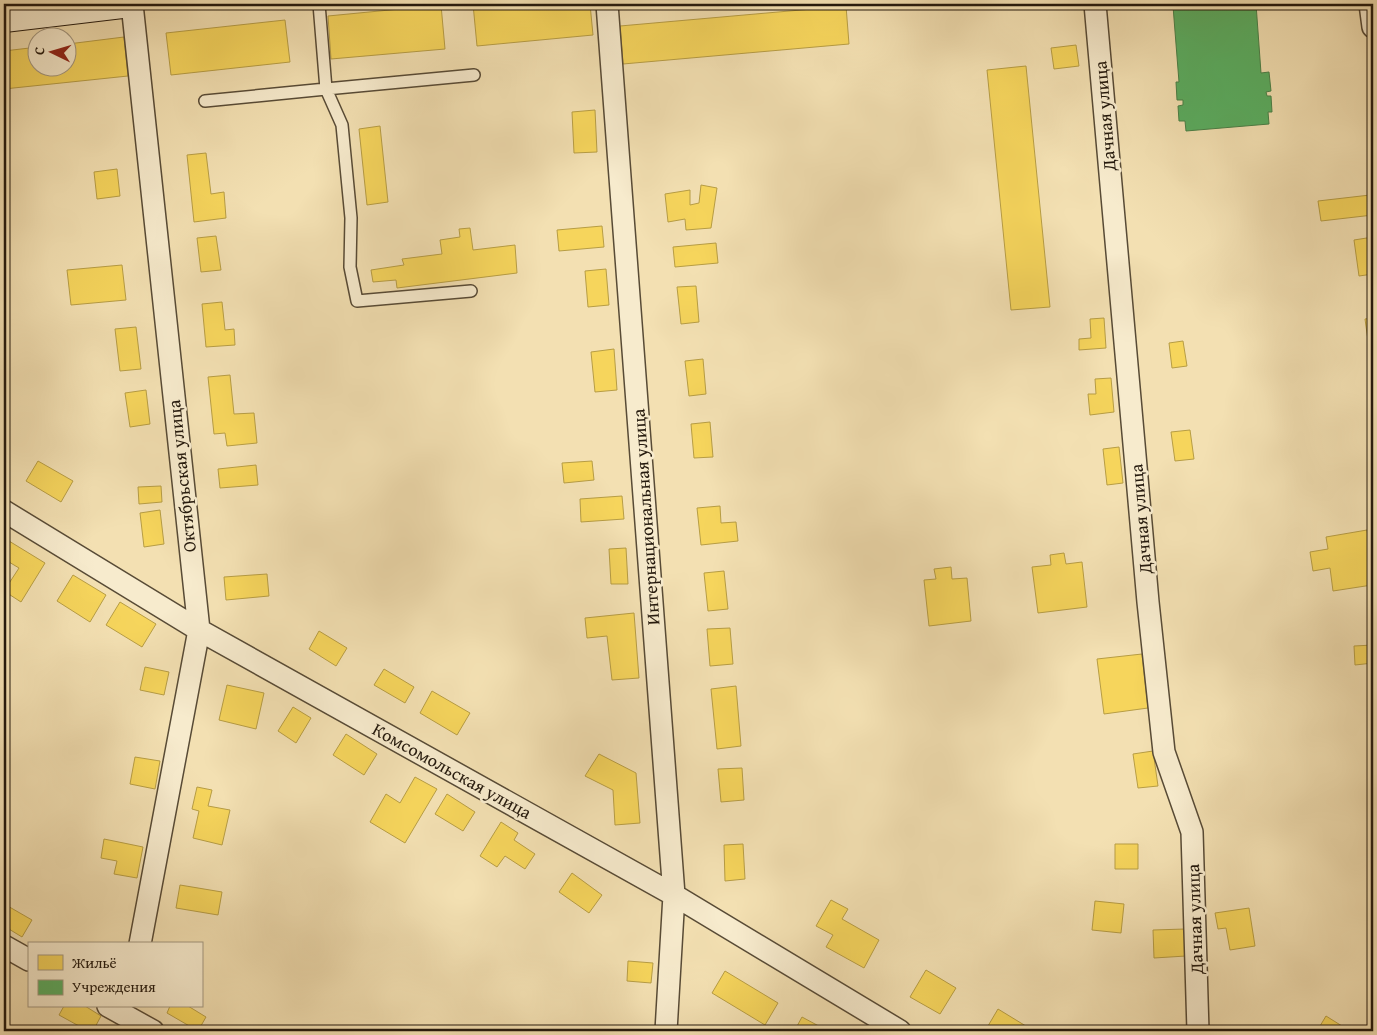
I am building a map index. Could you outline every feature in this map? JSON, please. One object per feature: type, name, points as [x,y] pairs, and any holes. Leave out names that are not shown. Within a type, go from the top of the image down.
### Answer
[{"type":"main road","points":[[4,18],[122,4]]},
{"type":"street","name":"Октябрьская улица","points":[[132,4],[199,630],[140,942]]},
{"type":"street","name":"Интернациональная улица","points":[[607,4],[674,895],[666,1031]]},
{"type":"street","name":"Дачная улица","points":[[1095,4],[1148,602],[1164,752],[1192,832],[1198,1031]]},
{"type":"street","points":[[1370,4],[1373,27]]},
{"type":"street","name":"Комсомольская улица","points":[[4,511],[199,630],[674,895],[900,1031]]},
{"type":"street","points":[[4,946],[28,959]]},
{"type":"street","points":[[111,1008],[126,1018],[153,1031]]},
{"type":"lane","points":[[319,4],[326,89],[342,125],[351,218],[350,266],[357,302],[471,291]]},
{"type":"lane","points":[[205,101],[474,76]]},
{"type":"building: Жильё","points":[[473,4],[590,4],[593,35],[477,46]]},
{"type":"building: Жильё","points":[[441,5],[445,49],[331,59],[328,16]]},
{"type":"building: Жильё","points":[[846,6],[849,44],[623,64],[620,26]]},
{"type":"building: Жильё","points":[[285,20],[290,62],[171,75],[166,33]]},
{"type":"building: Жильё","points":[[124,37],[128,76],[4,89],[4,51],[28,48],[28,78],[78,78],[78,43]]},
{"type":"building: Жильё","points":[[1076,45],[1079,66],[1054,69],[1051,48]]},
{"type":"building: Жильё","points":[[1026,66],[1050,307],[1011,310],[987,70]]},
{"type":"building: Жильё","points":[[595,110],[597,152],[574,153],[572,112]]},
{"type":"building: Жильё","points":[[380,126],[388,202],[367,205],[359,129]]},
{"type":"building: Жильё","points":[[206,153],[211,194],[224,192],[226,218],[194,222],[187,155]]},
{"type":"building: Жильё","points":[[117,169],[120,196],[97,199],[94,172]]},
{"type":"building: Жильё","points":[[701,185],[717,188],[711,228],[686,230],[685,219],[668,222],[665,194],[690,190],[690,205],[699,203]]},
{"type":"building: Жильё","points":[[1370,195],[1373,215],[1321,221],[1318,201]]},
{"type":"building: Жильё","points":[[602,226],[604,247],[559,251],[557,230]]},
{"type":"building: Жильё","points":[[470,228],[473,250],[515,245],[517,273],[397,288],[396,280],[373,282],[371,270],[404,265],[402,259],[442,254],[440,240],[460,237],[459,229]]},
{"type":"building: Жильё","points":[[216,236],[221,270],[201,272],[197,238]]},
{"type":"building: Жильё","points":[[1373,237],[1373,274],[1359,276],[1354,240]]},
{"type":"building: Жильё","points":[[716,243],[718,263],[675,267],[673,247]]},
{"type":"building: Жильё","points":[[122,265],[126,300],[71,305],[67,270]]},
{"type":"building: Жильё","points":[[606,269],[609,305],[588,307],[585,271]]},
{"type":"building: Жильё","points":[[696,286],[699,322],[681,324],[677,287]]},
{"type":"building: Жильё","points":[[222,302],[225,330],[234,329],[235,345],[206,347],[202,304]]},
{"type":"building: Жильё","points":[[1104,318],[1106,348],[1079,350],[1079,339],[1091,338],[1090,319]]},
{"type":"building: Жильё","points":[[1373,318],[1373,355],[1370,355],[1365,319]]},
{"type":"building: Жильё","points":[[136,327],[141,369],[120,371],[115,329]]},
{"type":"building: Жильё","points":[[1183,341],[1187,366],[1172,368],[1169,343]]},
{"type":"building: Жильё","points":[[614,349],[617,390],[595,392],[591,352]]},
{"type":"building: Жильё","points":[[703,359],[706,394],[689,396],[685,361]]},
{"type":"building: Жильё","points":[[230,375],[234,414],[254,413],[257,443],[227,446],[225,433],[214,434],[208,377]]},
{"type":"building: Жильё","points":[[1111,378],[1114,412],[1090,415],[1088,394],[1096,394],[1095,379]]},
{"type":"building: Жильё","points":[[146,390],[150,424],[130,427],[125,393]]},
{"type":"building: Жильё","points":[[710,422],[713,457],[694,458],[691,424]]},
{"type":"building: Жильё","points":[[1190,430],[1194,459],[1175,461],[1171,432]]},
{"type":"building: Жильё","points":[[1119,447],[1123,483],[1107,485],[1103,449]]},
{"type":"building: Жильё","points":[[38,461],[73,481],[61,502],[26,481]]},
{"type":"building: Жильё","points":[[592,461],[594,480],[564,483],[562,463]]},
{"type":"building: Жильё","points":[[256,465],[258,485],[220,488],[218,469]]},
{"type":"building: Жильё","points":[[161,486],[162,502],[139,504],[138,487]]},
{"type":"building: Жильё","points":[[622,496],[624,519],[581,522],[580,499]]},
{"type":"building: Жильё","points":[[720,506],[721,523],[736,522],[738,541],[701,545],[697,508]]},
{"type":"building: Жильё","points":[[160,510],[164,544],[144,547],[140,513]]},
{"type":"building: Жильё","points":[[1367,530],[1369,543],[1373,542],[1373,560],[1368,561],[1372,585],[1333,591],[1330,568],[1313,571],[1310,552],[1328,549],[1326,537]]},
{"type":"building: Жильё","points":[[9,541],[45,563],[21,602],[4,591],[19,568],[4,559],[4,550]]},
{"type":"building: Жильё","points":[[626,548],[628,584],[611,584],[609,549]]},
{"type":"building: Жильё","points":[[1064,553],[1066,564],[1082,562],[1087,607],[1038,613],[1032,567],[1051,565],[1050,555]]},
{"type":"building: Жильё","points":[[951,567],[952,579],[967,578],[971,621],[929,626],[924,580],[936,579],[934,569]]},
{"type":"building: Жильё","points":[[724,571],[728,609],[708,611],[704,573]]},
{"type":"building: Жильё","points":[[267,574],[269,596],[226,600],[224,577]]},
{"type":"building: Жильё","points":[[73,575],[106,595],[90,622],[57,601]]},
{"type":"building: Жильё","points":[[120,602],[156,624],[142,647],[106,625]]},
{"type":"building: Жильё","points":[[634,613],[639,678],[612,680],[607,636],[587,638],[585,618]]},
{"type":"building: Жильё","points":[[730,628],[733,664],[710,666],[707,629]]},
{"type":"building: Жильё","points":[[319,631],[347,648],[336,666],[309,649]]},
{"type":"building: Жильё","points":[[1373,645],[1373,663],[1355,665],[1354,646]]},
{"type":"building: Жильё","points":[[1142,654],[1148,708],[1104,714],[1097,659]]},
{"type":"building: Жильё","points":[[145,667],[169,672],[164,695],[140,690]]},
{"type":"building: Жильё","points":[[384,669],[414,687],[405,703],[374,685]]},
{"type":"building: Жильё","points":[[227,685],[264,693],[256,729],[219,720]]},
{"type":"building: Жильё","points":[[736,686],[741,746],[717,749],[711,689]]},
{"type":"building: Жильё","points":[[432,691],[470,713],[457,735],[420,713]]},
{"type":"building: Жильё","points":[[293,707],[311,718],[296,743],[278,731]]},
{"type":"building: Жильё","points":[[346,734],[377,754],[364,775],[333,755]]},
{"type":"building: Жильё","points":[[1153,751],[1158,786],[1138,788],[1133,754]]},
{"type":"building: Жильё","points":[[599,754],[636,773],[640,823],[615,825],[613,790],[585,776]]},
{"type":"building: Жильё","points":[[135,757],[160,761],[155,789],[130,784]]},
{"type":"building: Жильё","points":[[742,768],[744,800],[721,802],[718,769]]},
{"type":"building: Жильё","points":[[415,777],[437,789],[405,843],[370,822],[386,794],[400,803]]},
{"type":"building: Жильё","points":[[197,787],[212,790],[208,806],[230,810],[222,845],[193,838],[199,811],[192,809]]},
{"type":"building: Жильё","points":[[447,794],[475,812],[463,831],[435,814]]},
{"type":"building: Жильё","points":[[501,822],[518,833],[514,840],[535,854],[525,869],[505,856],[497,867],[480,856]]},
{"type":"building: Жильё","points":[[104,839],[143,847],[137,878],[114,874],[117,861],[101,858]]},
{"type":"building: Жильё","points":[[743,844],[745,879],[725,881],[724,845]]},
{"type":"building: Жильё","points":[[1115,844],[1138,844],[1138,869],[1115,869]]},
{"type":"building: Жильё","points":[[572,873],[602,895],[589,913],[559,892]]},
{"type":"building: Жильё","points":[[180,885],[222,892],[218,915],[176,908]]},
{"type":"building: Жильё","points":[[831,900],[848,909],[842,919],[879,940],[864,968],[826,947],[833,935],[816,926]]},
{"type":"building: Жильё","points":[[1095,901],[1124,904],[1121,933],[1092,930]]},
{"type":"building: Жильё","points":[[6,905],[32,920],[22,937],[4,926],[4,909]]},
{"type":"building: Жильё","points":[[1249,908],[1255,946],[1230,950],[1226,928],[1218,929],[1215,913]]},
{"type":"building: Жильё","points":[[1185,929],[1186,956],[1154,958],[1153,930]]},
{"type":"building: Жильё","points":[[628,961],[653,963],[651,983],[627,981]]},
{"type":"building: Жильё","points":[[926,970],[956,988],[940,1014],[910,997]]},
{"type":"building: Жильё","points":[[725,971],[778,1003],[765,1025],[712,993]]},
{"type":"building: Жильё","points":[[63,1008],[88,1008],[101,1016],[93,1031],[88,1031],[59,1015]]},
{"type":"building: Жильё","points":[[169,1008],[191,1008],[206,1017],[198,1031],[167,1013]]},
{"type":"building: Жильё","points":[[998,1009],[1034,1031],[985,1031]]},
{"type":"building: Жильё","points":[[1326,1016],[1350,1031],[1317,1031]]},
{"type":"building: Жильё","points":[[802,1017],[828,1031],[802,1031],[796,1028]]},
{"type":"building: Учреждения","points":[[1256,4],[1261,73],[1269,72],[1271,91],[1266,92],[1267,96],[1271,96],[1272,112],[1268,112],[1269,124],[1186,131],[1185,121],[1179,121],[1178,106],[1183,105],[1183,100],[1177,100],[1176,82],[1179,82],[1173,6]]}]
